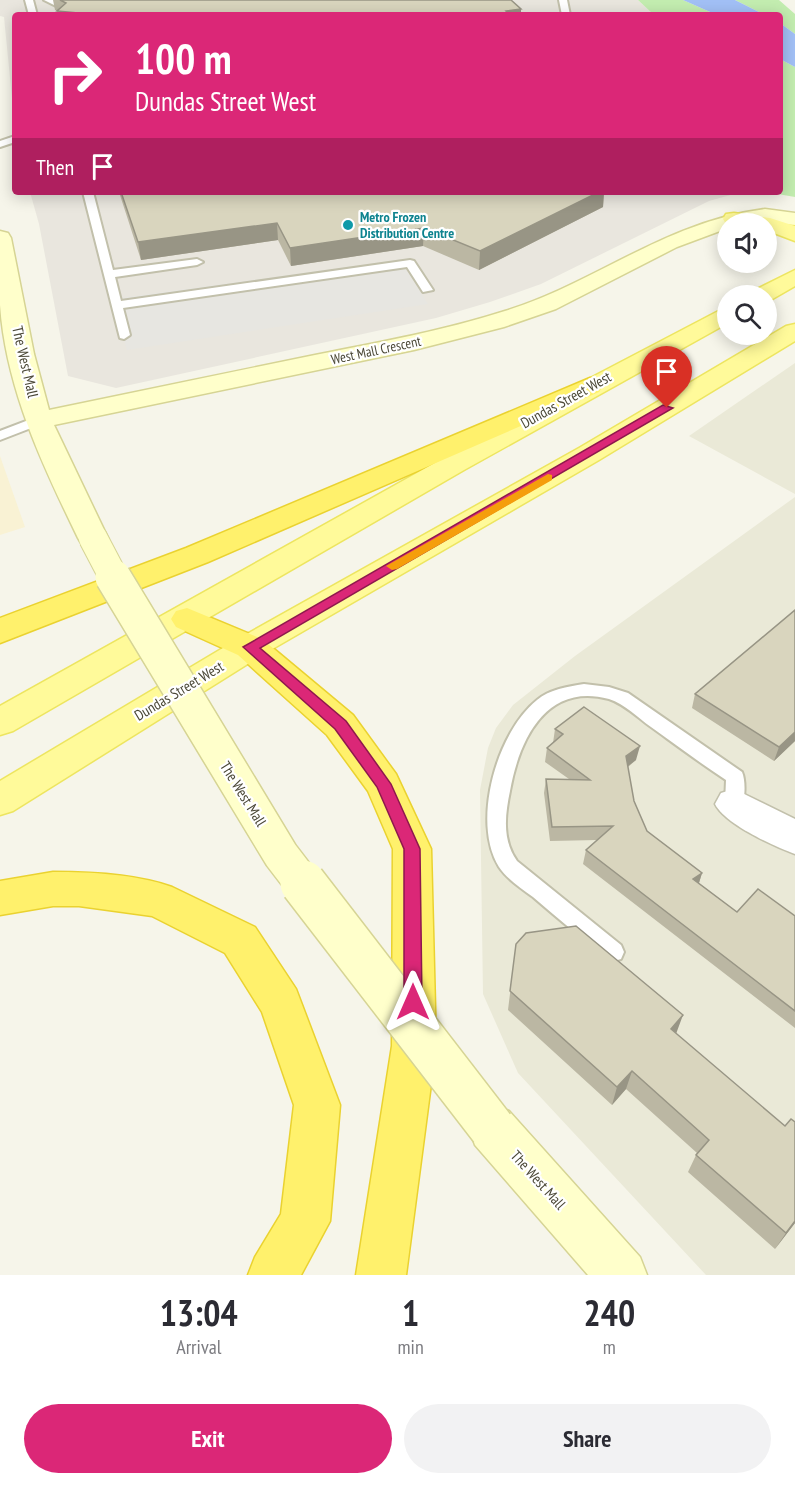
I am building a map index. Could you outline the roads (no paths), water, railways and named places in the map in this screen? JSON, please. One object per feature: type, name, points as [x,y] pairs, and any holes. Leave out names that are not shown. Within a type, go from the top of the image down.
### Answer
[{"type":"highway","points":[[0,631],[197,555],[590,386]]},
{"type":"highway","points":[[187,619],[250,647],[340,725],[383,784],[412,849],[414,1046],[381,1275]]},
{"type":"highway","points":[[0,898],[53,889],[79,888],[158,899],[240,940],[281,1003],[316,1106],[305,1221],[273,1275]]},
{"type":"main road","name":"West Mall Crescent","points":[[696,229],[706,215],[731,207],[761,203],[795,206]]},
{"type":"main road","name":"West Mall Crescent","points":[[777,216],[795,219]]},
{"type":"main road","name":"West Mall Crescent","points":[[39,420],[437,337],[505,319],[591,285],[696,229],[717,223]]},
{"type":"main road","points":[[777,227],[795,234]]},
{"type":"main road","name":"The West Mall","points":[[0,238],[15,317],[39,420],[93,538],[126,602],[281,855],[492,1128],[622,1275]]},
{"type":"main road","points":[[777,286],[793,276]]},
{"type":"main road","name":"Dundas Street West","points":[[0,722],[187,619],[590,386],[717,319]]},
{"type":"main road","name":"Dundas Street West","points":[[0,800],[250,647],[589,454],[795,331]]},
{"type":"street","points":[[734,804],[795,838]]},
{"type":"lane","points":[[48,0],[65,7]]},
{"type":"lane","points":[[89,195],[124,335]]},
{"type":"lane","points":[[109,274],[197,262]]},
{"type":"lane","points":[[117,305],[410,263],[427,290]]},
{"type":"lane","points":[[0,436],[39,420]]},
{"type":"lane","points":[[614,952],[510,867],[500,848],[495,826],[503,770],[509,748],[536,708],[561,694],[581,691],[609,693],[629,703],[735,777],[734,804]]},
{"type":"water","points":[[683,0],[735,0],[759,12],[710,12]]},
{"type":"water","points":[[783,25],[795,34],[795,67],[783,61]]},
{"type":"place","name":"Metro Frozen Distribution Centre","points":[[348,225]]}]
